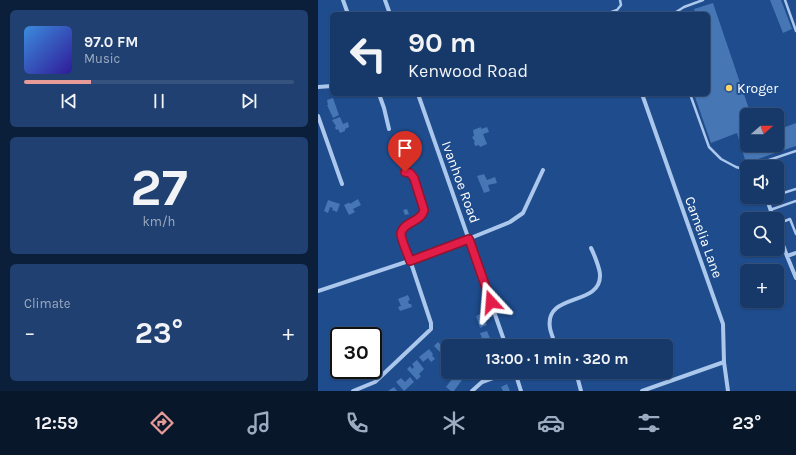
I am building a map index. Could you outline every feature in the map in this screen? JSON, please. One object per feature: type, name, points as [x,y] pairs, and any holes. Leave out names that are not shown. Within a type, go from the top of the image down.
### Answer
[{"type":"street","points":[[343,0],[347,12]]},
{"type":"street","points":[[385,0],[389,12]]},
{"type":"street","points":[[318,87],[330,86]]},
{"type":"street","points":[[380,96],[389,130]]},
{"type":"street","name":"Ivanhoe Road","points":[[419,96],[504,339]]},
{"type":"street","name":"Camelia Lane","points":[[643,96],[723,324],[724,362],[728,391]]},
{"type":"street","points":[[318,116],[342,184]]},
{"type":"street","points":[[318,291],[410,261],[510,222],[523,213],[542,170]]},
{"type":"street","points":[[353,391],[375,382],[431,329],[431,323],[402,238],[402,231],[405,227],[422,216],[424,210],[414,178],[410,173],[405,172]]},
{"type":"street","points":[[768,204],[770,210]]},
{"type":"street","points":[[554,339],[550,327],[551,315],[559,306],[592,293],[598,285],[600,274],[591,248]]},
{"type":"street","points":[[784,248],[796,278]]},
{"type":"street","points":[[787,256],[796,253]]},
{"type":"street","points":[[642,391],[724,362]]},
{"type":"street","points":[[472,391],[482,382],[490,379]]},
{"type":"street","points":[[517,379],[521,391]]},
{"type":"street","points":[[578,379],[581,391]]},
{"type":"lane","points":[[612,12],[617,10],[621,5],[620,0]]},
{"type":"lane","points":[[676,12],[696,1],[703,0]]},
{"type":"lane","points":[[785,0],[796,31]]},
{"type":"lane","points":[[691,96],[709,147],[721,159],[740,168]]},
{"type":"lane","points":[[771,160],[796,151]]},
{"type":"lane","points":[[784,193],[796,189]]},
{"type":"lane","points":[[770,210],[796,202]]},
{"type":"lane","points":[[784,221],[790,219],[796,234]]},
{"type":"building","points":[[770,0],[781,0],[792,29],[783,33]]},
{"type":"building","points":[[713,3],[749,108],[740,108],[740,143],[737,133],[711,143],[695,96],[710,96],[710,12],[695,12],[694,9]]},
{"type":"building","points":[[333,98],[339,115],[333,118],[327,105],[327,100]]},
{"type":"building","points":[[340,117],[343,124],[348,122],[349,127],[340,133],[338,129],[336,130],[336,126],[332,120]]},
{"type":"building","points":[[796,123],[796,146],[784,150],[784,127]]},
{"type":"building","points":[[481,127],[481,129],[487,127],[489,132],[483,134],[487,144],[480,147],[479,145],[475,146],[475,142],[472,137],[474,136],[473,130]]},
{"type":"building","points":[[743,152],[778,152],[755,160],[745,160]]},
{"type":"building","points":[[484,174],[487,180],[495,177],[497,183],[488,185],[490,191],[484,193],[477,176]]},
{"type":"building","points":[[358,199],[361,205],[353,209],[355,212],[349,215],[344,205],[348,203],[350,204]]},
{"type":"building","points":[[328,200],[340,204],[337,212],[332,210],[333,208],[330,207],[328,213],[324,211]]},
{"type":"building","points":[[407,209],[409,214],[405,215],[403,210]]},
{"type":"building","points":[[408,295],[410,300],[408,301],[409,304],[411,304],[412,307],[400,311],[398,307],[401,306],[398,299]]},
{"type":"building","points":[[482,313],[487,325],[480,328],[476,316]]},
{"type":"building","points":[[487,331],[490,339],[482,339],[480,333]]},
{"type":"building","points":[[438,342],[440,344],[441,343],[441,353],[434,346]]},
{"type":"building","points":[[429,349],[435,359],[431,362],[428,358],[423,362],[419,357]]},
{"type":"building","points":[[417,360],[424,369],[419,374],[421,376],[417,380],[407,369],[410,366],[412,369],[414,367],[412,364]]},
{"type":"building","points":[[410,377],[414,382],[404,391],[396,382],[401,378],[405,382]]},
{"type":"building","points":[[452,379],[462,380],[454,391],[451,391],[446,387]]},
{"type":"building","points":[[507,384],[510,391],[503,391],[501,387]]},
{"type":"building","points":[[394,387],[397,391],[388,391]]},
{"type":"place","name":"Kroger","points":[[729,88]]},
{"type":"route","points":[[405,172],[413,175],[424,210],[422,216],[403,228],[401,233],[410,261],[469,239],[491,302]]}]
